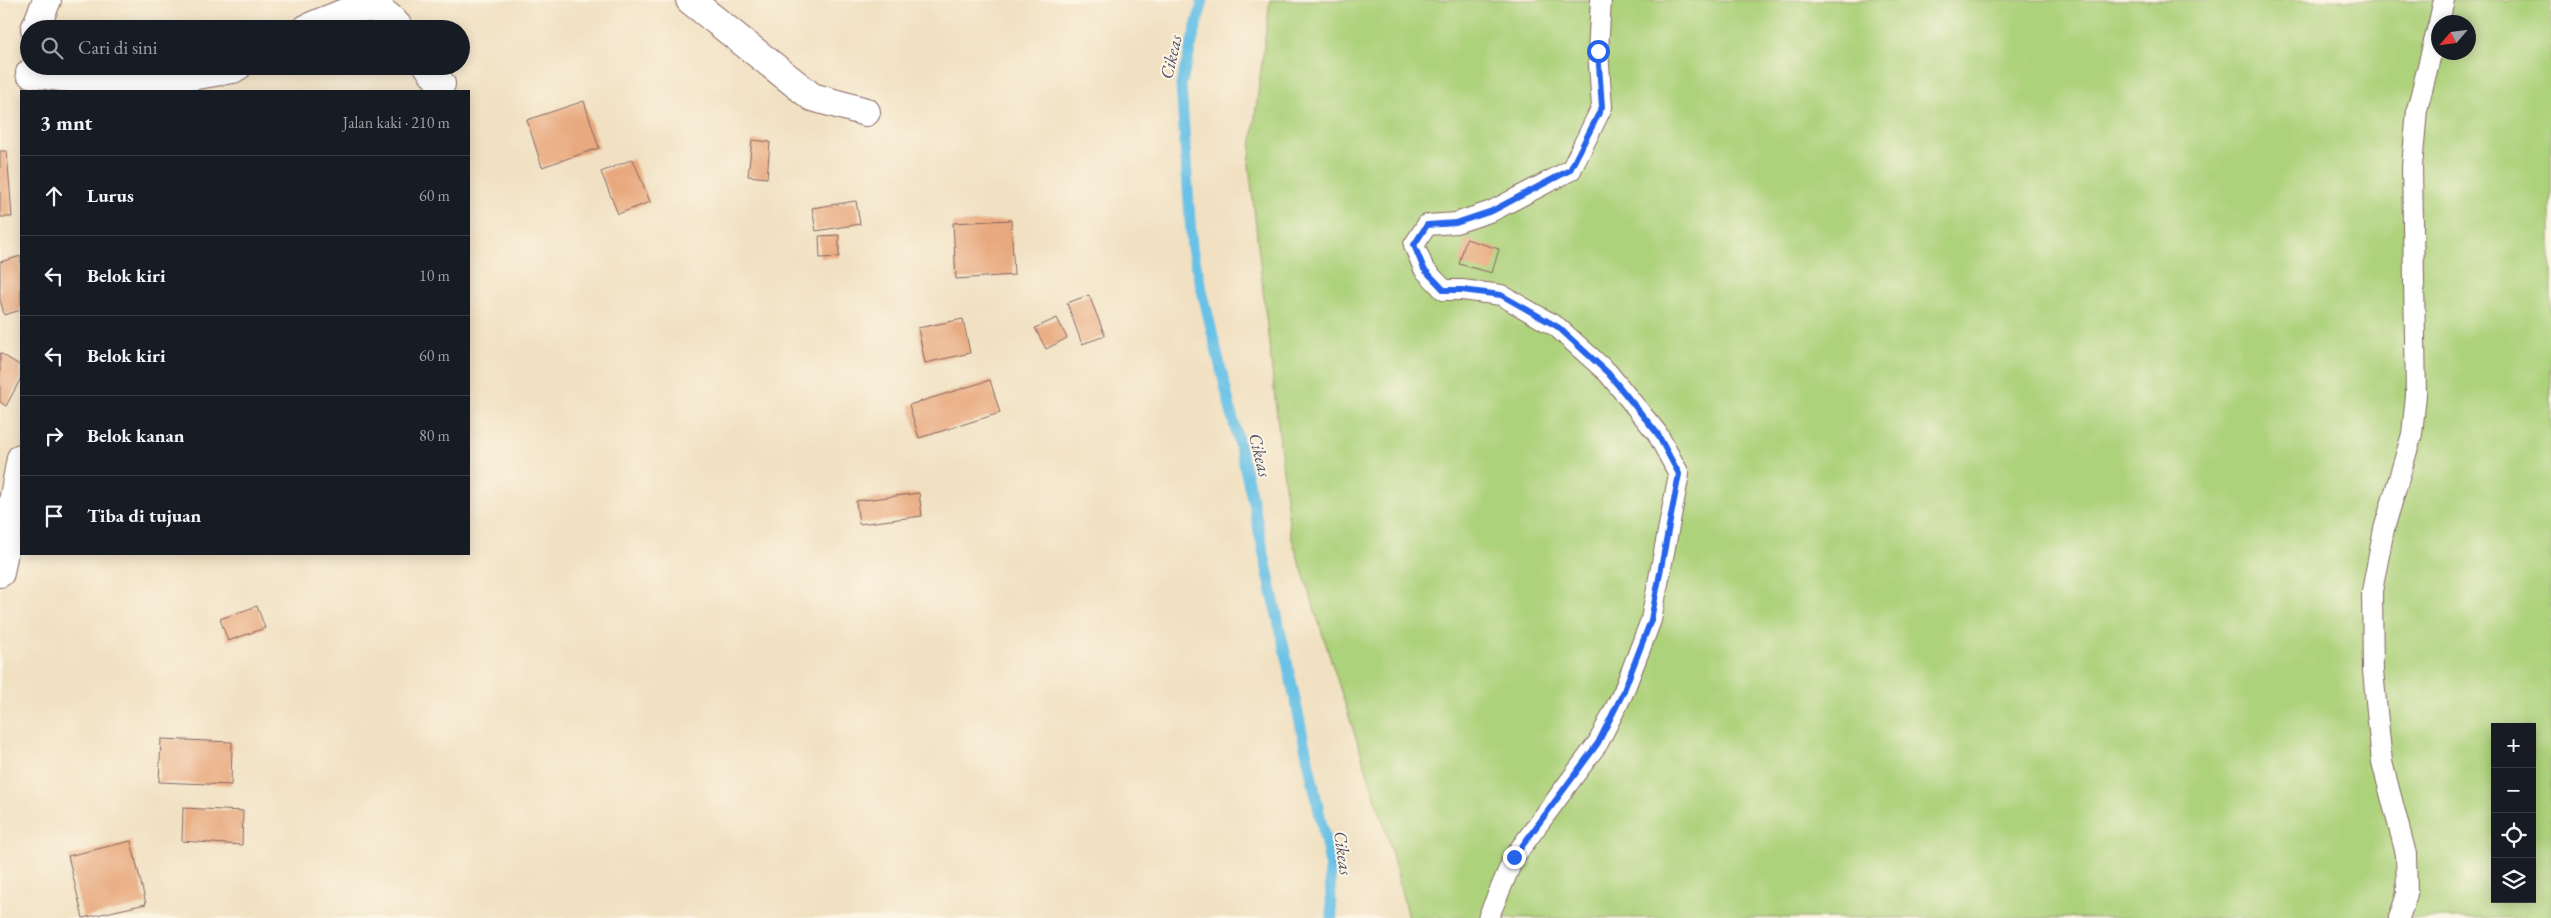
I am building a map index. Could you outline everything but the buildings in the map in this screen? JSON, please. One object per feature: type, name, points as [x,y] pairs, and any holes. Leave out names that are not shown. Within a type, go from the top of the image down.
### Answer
[{"type":"street","points":[[39,20],[47,0]]},
{"type":"street","points":[[690,0],[812,97],[866,112]]},
{"type":"street","points":[[329,20],[362,7],[379,9],[393,20]]},
{"type":"street","points":[[30,77],[127,82],[176,79],[199,75]]},
{"type":"street","points":[[0,573],[20,463]]},
{"type":"lane","points":[[1488,918],[1514,857],[1598,743],[1623,693],[1651,620],[1679,474],[1657,433],[1608,373],[1558,327],[1501,295],[1462,290],[1444,290],[1424,269],[1414,245],[1427,225],[1456,223],[1492,211],[1570,170],[1602,107],[1598,51],[1601,0]]},
{"type":"lane","points":[[2441,15],[2444,0]]},
{"type":"lane","points":[[2399,918],[2406,894],[2406,854],[2382,762],[2373,671],[2372,592],[2384,529],[2412,434],[2416,395],[2412,167],[2417,110],[2431,55]]},
{"type":"green space","points":[[1270,0],[2551,0],[2551,918],[1408,918],[1387,834],[1290,533],[1249,164]]},
{"type":"waterway","name":"Cikeas","points":[[1203,0],[1181,85],[1192,249],[1252,498],[1329,858],[1332,918]]},
{"type":"route","points":[[1514,857],[1598,743],[1623,693],[1651,620],[1679,474],[1657,433],[1608,373],[1558,327],[1501,295],[1462,290],[1444,290],[1424,269],[1414,245],[1427,225],[1456,223],[1492,211],[1570,170],[1602,107],[1598,51]]}]
